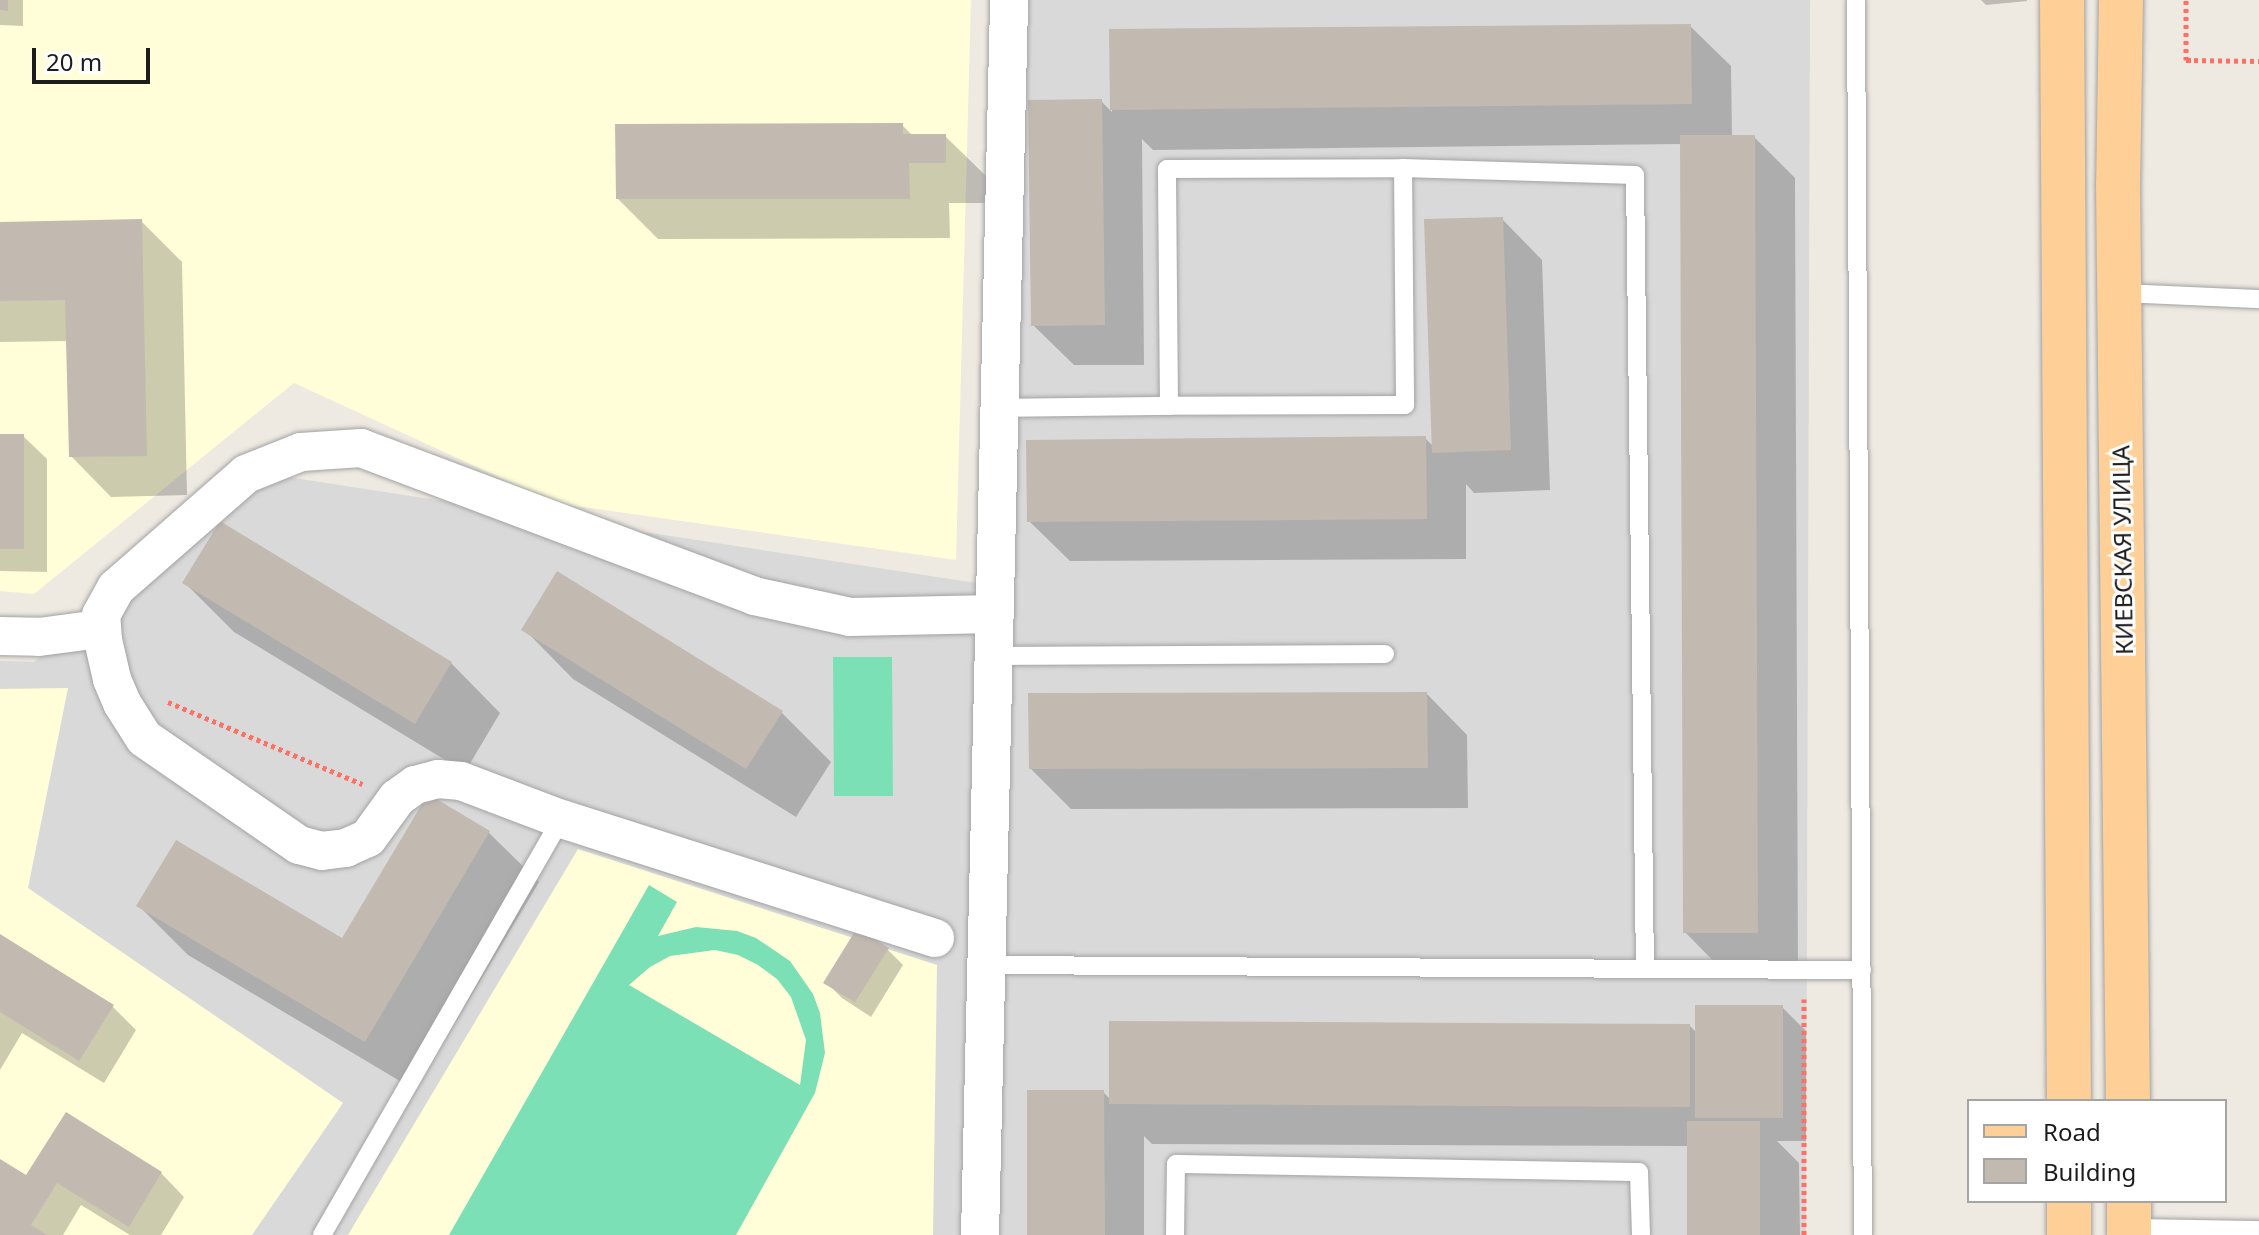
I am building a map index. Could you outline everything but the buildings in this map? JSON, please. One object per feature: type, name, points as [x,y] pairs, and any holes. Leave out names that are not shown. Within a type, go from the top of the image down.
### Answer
[{"type":"main road","points":[[2062,0],[2069,1099]]},
{"type":"main road","name":"КИЕВСКАЯ УЛИЦА","points":[[2121,0],[2120,293],[2128,1099]]},
{"type":"main road","points":[[2069,1203],[2069,1235]]},
{"type":"street","points":[[980,1235],[1009,0]]},
{"type":"street","points":[[935,938],[561,819],[461,781],[438,779],[415,785],[397,798],[368,838],[346,848],[322,851],[299,845],[144,738],[122,703],[112,679],[100,629],[101,615],[116,588],[246,474],[301,452],[361,448],[754,596],[850,617],[995,614]]},
{"type":"street","points":[[0,636],[39,637],[100,629]]},
{"type":"lane","points":[[1856,0],[1863,1235]]},
{"type":"lane","points":[[1169,406],[1167,169],[1403,168],[1635,175],[1645,969]]},
{"type":"lane","points":[[1000,408],[1405,405],[1403,168]]},
{"type":"lane","points":[[2120,293],[2259,299]]},
{"type":"lane","points":[[994,656],[1385,654]]},
{"type":"lane","points":[[322,1235],[561,819]]},
{"type":"lane","points":[[986,965],[1862,970]]},
{"type":"lane","points":[[1175,1235],[1176,1164],[1639,1172],[1641,1235]]},
{"type":"lane","points":[[2129,1221],[2259,1230]]},
{"type":"path","points":[[2186,0],[2189,60],[2259,61]]},
{"type":"path","points":[[112,679],[397,798]]},
{"type":"path","points":[[1803,970],[1804,1235]]},
{"type":"shaded area","points":[[0,0],[971,0],[956,560],[555,503],[294,383],[34,594],[0,591]]},
{"type":"shaded area","points":[[1023,0],[1810,0],[1806,1235],[0,1235],[0,661],[34,662],[268,474],[1002,587]]},
{"type":"shaded area","points":[[68,688],[28,888],[343,1103],[252,1235],[0,1235],[0,689]]},
{"type":"shaded area","points":[[578,849],[937,965],[933,1235],[348,1235]]},
{"type":"green space","points":[[833,657],[892,657],[893,796],[834,796]]},
{"type":"green space","points":[[649,885],[677,902],[658,936],[696,927],[737,931],[756,938],[790,961],[813,994],[820,1013],[825,1053],[815,1093],[736,1235],[449,1235]],"holes":[[[715,950],[738,955],[777,979],[791,997],[806,1040],[800,1085],[629,985],[650,967],[670,956]]]}]
